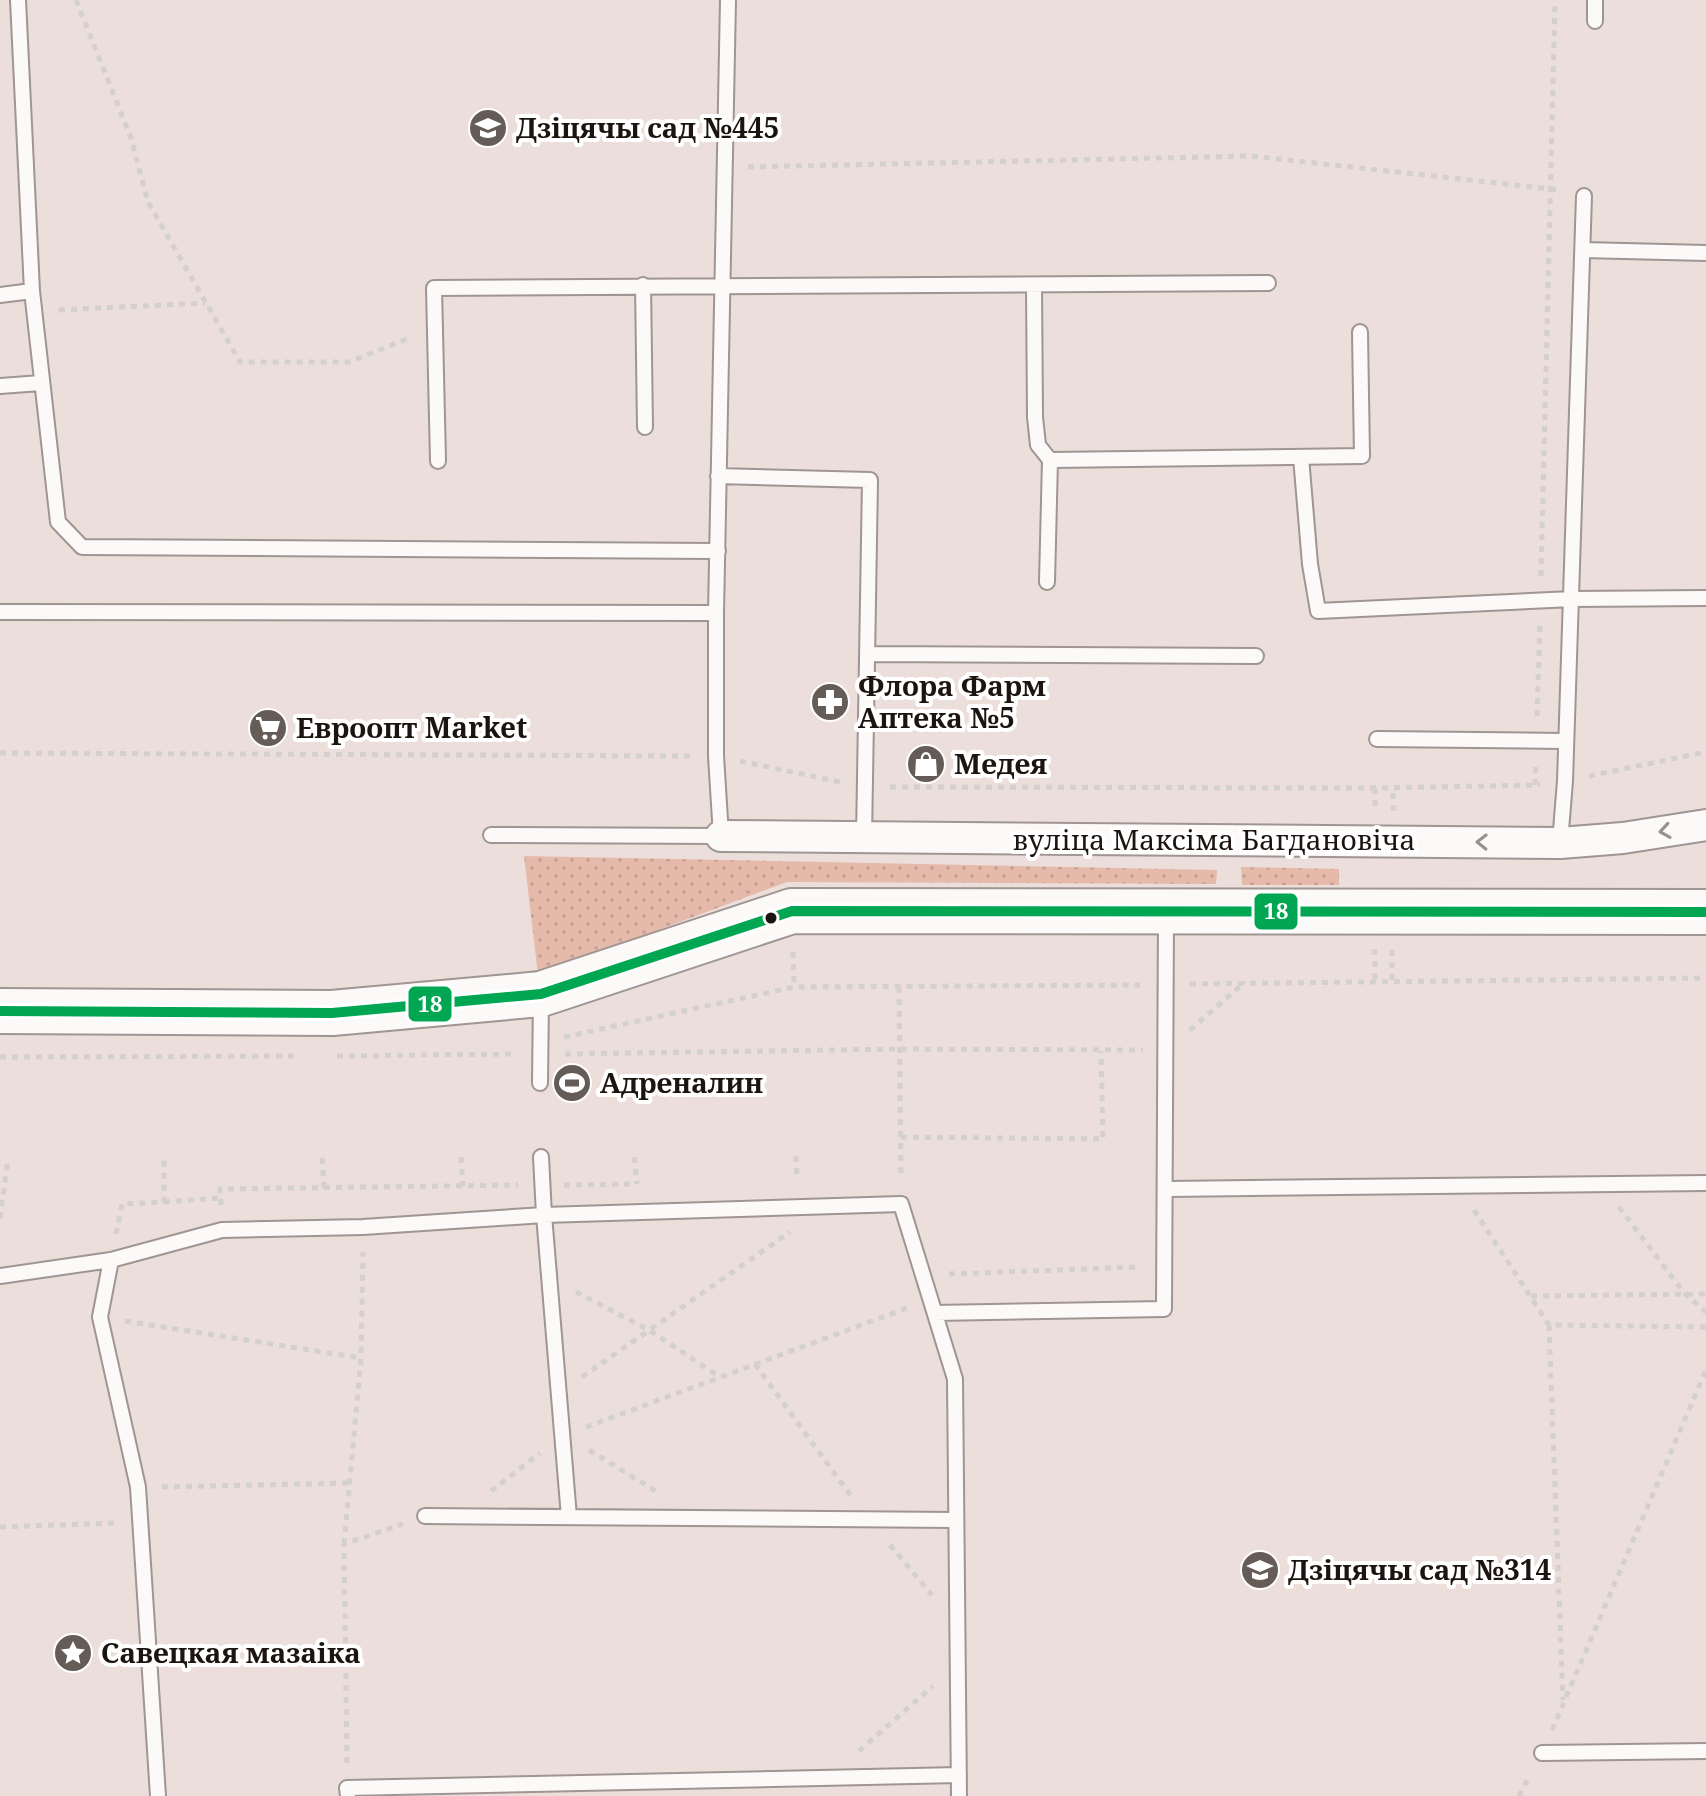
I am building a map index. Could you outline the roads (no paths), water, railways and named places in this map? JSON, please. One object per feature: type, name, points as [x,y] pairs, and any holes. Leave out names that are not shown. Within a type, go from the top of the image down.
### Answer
[{"type":"main road","points":[[0,1011],[332,1013],[541,994],[792,911],[1706,912]]},
{"type":"street","name":"вуліца Максіма Багдановіча","points":[[721,836],[1560,843],[1623,838],[1706,825]]},
{"type":"lane","points":[[18,0],[32,291],[41,383],[58,522],[82,547],[718,551]]},
{"type":"lane","points":[[491,835],[721,836],[716,756],[716,613],[728,0]]},
{"type":"lane","points":[[1595,0],[1595,21]]},
{"type":"lane","points":[[1560,843],[1572,599],[1584,196]]},
{"type":"lane","points":[[1583,250],[1706,253]]},
{"type":"lane","points":[[438,461],[434,288],[1268,283]]},
{"type":"lane","points":[[643,285],[645,427]]},
{"type":"lane","points":[[1034,285],[1035,417],[1038,445],[1050,460],[1047,582]]},
{"type":"lane","points":[[0,295],[32,291]]},
{"type":"lane","points":[[1050,460],[1362,456],[1360,332]]},
{"type":"lane","points":[[0,386],[41,383]]},
{"type":"lane","points":[[1301,457],[1310,564],[1318,611],[1572,599],[1706,598]]},
{"type":"lane","points":[[718,476],[870,480],[864,838]]},
{"type":"lane","points":[[0,612],[716,613]]},
{"type":"lane","points":[[868,654],[1256,656]]},
{"type":"lane","points":[[1377,739],[1565,741]]},
{"type":"lane","points":[[933,1306],[1164,1309],[1166,911]]},
{"type":"lane","points":[[540,1083],[541,994]]},
{"type":"lane","points":[[541,1157],[569,1517]]},
{"type":"lane","points":[[1167,1189],[1706,1183]]},
{"type":"lane","points":[[0,1276],[111,1260],[222,1230],[363,1227],[544,1215],[831,1204],[901,1204],[955,1379],[959,1796]]},
{"type":"lane","points":[[111,1260],[100,1317],[138,1487],[158,1796]]},
{"type":"lane","points":[[425,1516],[956,1520]]},
{"type":"lane","points":[[1542,1753],[1706,1751]]},
{"type":"lane","points":[[348,1792],[959,1775]]},
{"type":"place","name":"Дзіцячы сад №445","points":[[488,128]]},
{"type":"place","name":"Флора Фарм Аптека №5","points":[[830,702]]},
{"type":"place","name":"Евроопт Market","points":[[268,728]]},
{"type":"place","name":"Медея","points":[[926,764]]},
{"type":"place","name":"Адреналин","points":[[572,1083]]},
{"type":"place","name":"Дзіцячы сад №314","points":[[1260,1570]]},
{"type":"place","name":"Савецкая мазаіка","points":[[73,1653]]}]
